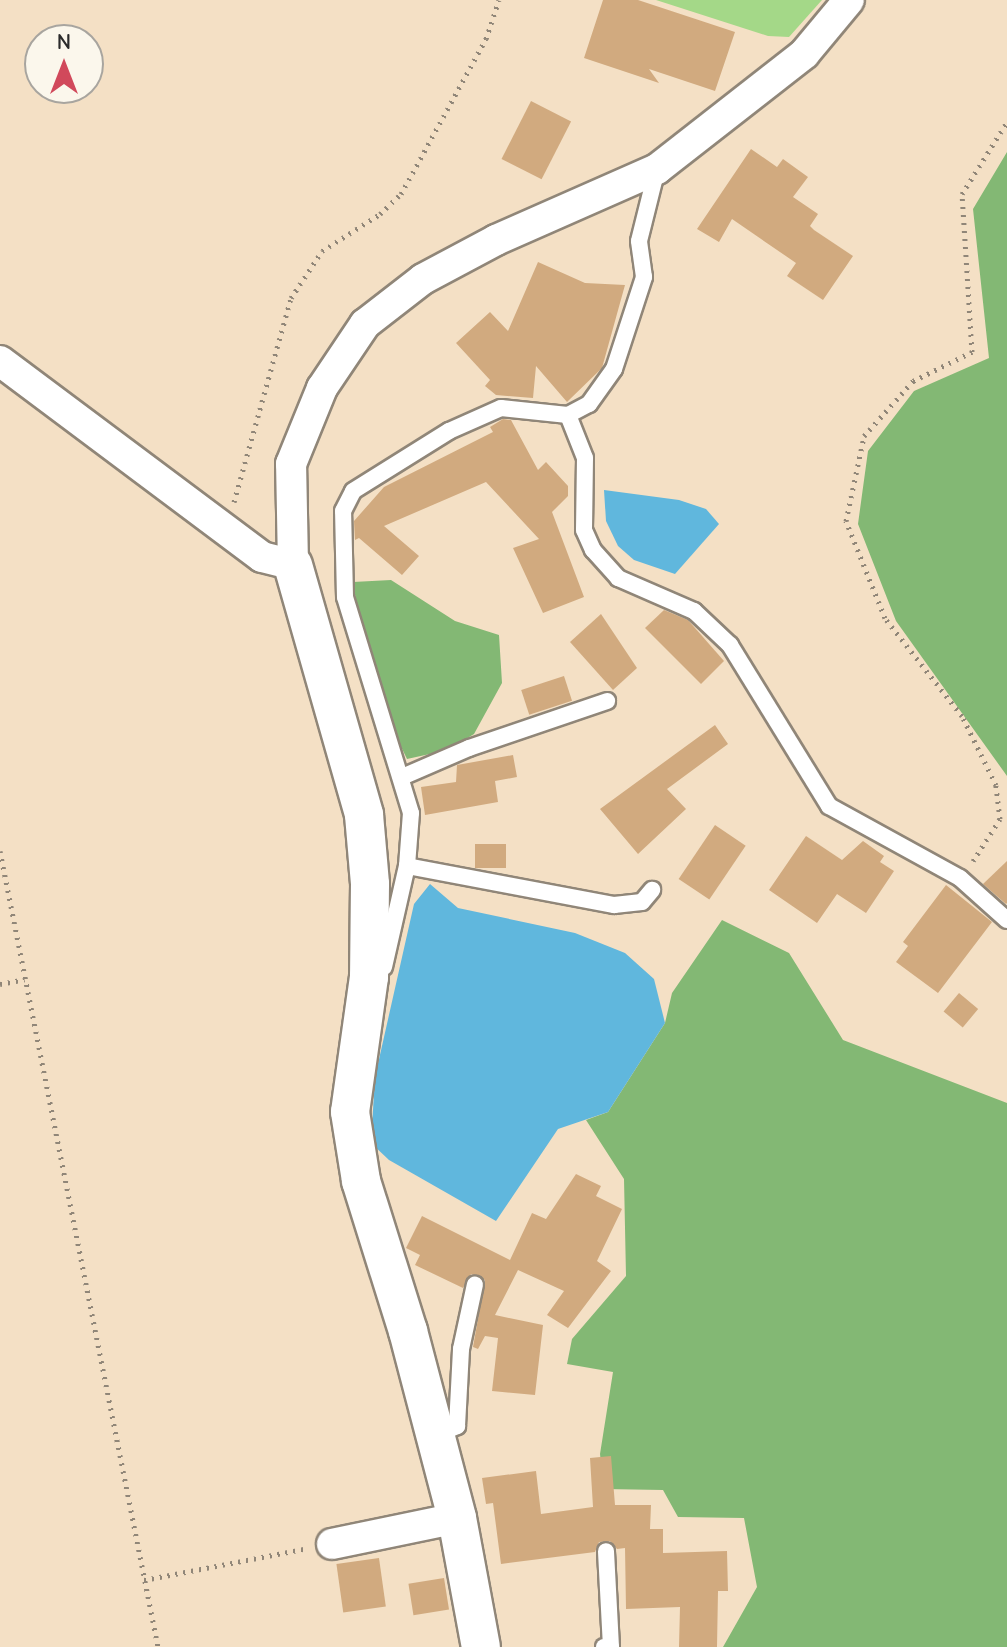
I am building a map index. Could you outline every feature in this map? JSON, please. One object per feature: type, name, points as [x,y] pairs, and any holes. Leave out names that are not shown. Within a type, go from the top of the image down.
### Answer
[{"type":"street","points":[[481,1647],[457,1518],[361,1181],[350,1112],[369,977],[370,884],[364,815],[293,565],[291,464],[322,388],[365,324],[423,279],[484,247],[657,169],[804,54],[849,0]]},
{"type":"street","points":[[0,361],[262,557],[293,565]]},
{"type":"street","points":[[332,1544],[457,1518]]},
{"type":"lane","points":[[369,977],[383,969],[407,866],[411,813],[345,597],[343,511],[353,491],[399,458],[501,408],[568,415],[589,404],[614,369],[644,277],[639,241],[657,169]]},
{"type":"lane","points":[[568,415],[585,458],[584,530],[593,550],[618,578],[694,611],[730,645],[829,806],[960,878],[1007,920]]},
{"type":"lane","points":[[402,777],[469,748],[607,701]]},
{"type":"lane","points":[[407,866],[614,905],[642,902],[652,890]]},
{"type":"lane","points":[[435,1435],[457,1426],[463,1334],[475,1284]]},
{"type":"lane","points":[[604,1647],[611,1647],[606,1551]]},
{"type":"path","points":[[224,529],[291,298],[322,251],[380,214],[401,194],[486,39],[499,0]]},
{"type":"path","points":[[960,878],[1000,819],[996,785],[962,716],[885,618],[846,521],[864,436],[913,381],[972,352],[962,194],[1007,122]]},
{"type":"path","points":[[0,851],[158,1647]]},
{"type":"path","points":[[0,984],[25,979]]},
{"type":"path","points":[[144,1580],[332,1544]]},
{"type":"green space","points":[[656,0],[822,0],[789,37],[768,36]]},
{"type":"green space","points":[[1007,152],[1007,776],[896,621],[858,524],[868,451],[914,391],[989,358],[973,209]]},
{"type":"green space","points":[[391,580],[455,621],[499,635],[502,683],[474,734],[448,750],[407,759],[388,720],[361,632],[353,582]]},
{"type":"green space","points":[[722,920],[789,953],[843,1040],[1007,1103],[1007,1647],[723,1647],[757,1587],[744,1518],[678,1517],[663,1490],[604,1489],[600,1454],[613,1372],[567,1364],[572,1339],[626,1276],[624,1179],[586,1120],[608,1112],[665,1023],[672,993]]},
{"type":"water","points":[[604,490],[679,500],[706,509],[719,524],[675,574],[634,560],[618,546],[606,521]]},
{"type":"water","points":[[430,884],[458,908],[575,933],[625,953],[654,979],[665,1023],[608,1112],[558,1129],[496,1221],[389,1160],[371,1143],[375,1077],[414,904]]},
{"type":"building","points":[[603,0],[638,0],[735,32],[715,91],[649,69],[659,83],[584,58]]},
{"type":"building","points":[[531,101],[571,121],[542,179],[501,159]]},
{"type":"building","points":[[751,149],[777,167],[783,159],[808,177],[793,197],[818,214],[810,226],[814,230],[853,256],[823,300],[787,276],[796,263],[732,219],[719,242],[697,229]]},
{"type":"building","points":[[538,262],[585,283],[625,285],[602,368],[567,402],[536,366],[533,398],[496,395],[485,386],[490,380],[456,343],[490,312],[508,331]]},
{"type":"building","points":[[503,419],[511,420],[538,470],[546,462],[568,486],[568,496],[552,512],[584,597],[543,613],[513,548],[539,539],[486,482],[384,526],[419,556],[402,575],[359,538],[355,540],[354,521],[384,487],[493,432],[490,427]]},
{"type":"building","points":[[664,610],[688,620],[724,661],[701,684],[645,628]]},
{"type":"building","points":[[601,614],[637,668],[613,690],[570,642]]},
{"type":"building","points":[[564,676],[572,701],[529,715],[521,690]]},
{"type":"building","points":[[715,725],[728,744],[667,789],[686,809],[638,854],[600,809]]},
{"type":"building","points":[[513,755],[517,777],[495,781],[498,802],[425,815],[421,787],[456,782],[457,765]]},
{"type":"building","points":[[715,825],[746,846],[709,900],[679,879]]},
{"type":"building","points":[[806,836],[842,860],[863,841],[884,856],[880,862],[894,871],[866,913],[837,894],[817,923],[769,890]]},
{"type":"building","points":[[475,844],[506,844],[506,868],[475,868]]},
{"type":"building","points":[[1007,861],[1007,903],[1006,904],[983,884]]},
{"type":"building","points":[[946,885],[992,922],[938,993],[896,962],[908,946],[903,942]]},
{"type":"building","points":[[959,993],[978,1009],[963,1027],[944,1011]]},
{"type":"building","points":[[576,1174],[601,1186],[596,1196],[622,1209],[597,1261],[611,1271],[568,1328],[547,1315],[564,1291],[518,1270],[495,1315],[543,1325],[535,1395],[492,1391],[498,1338],[485,1336],[478,1349],[473,1347],[485,1280],[471,1274],[463,1288],[415,1265],[420,1255],[406,1248],[422,1216],[510,1260],[532,1213],[546,1219]]},
{"type":"building","points":[[611,1456],[615,1505],[651,1505],[650,1529],[663,1529],[663,1553],[727,1551],[728,1591],[718,1591],[717,1647],[679,1647],[680,1607],[626,1609],[625,1548],[617,1549],[610,1541],[599,1542],[595,1552],[501,1564],[493,1503],[486,1504],[482,1478],[536,1471],[541,1514],[593,1507],[590,1458]]},
{"type":"building","points":[[379,1558],[386,1607],[343,1613],[336,1564]]},
{"type":"building","points":[[444,1578],[449,1610],[413,1615],[408,1584]]}]
